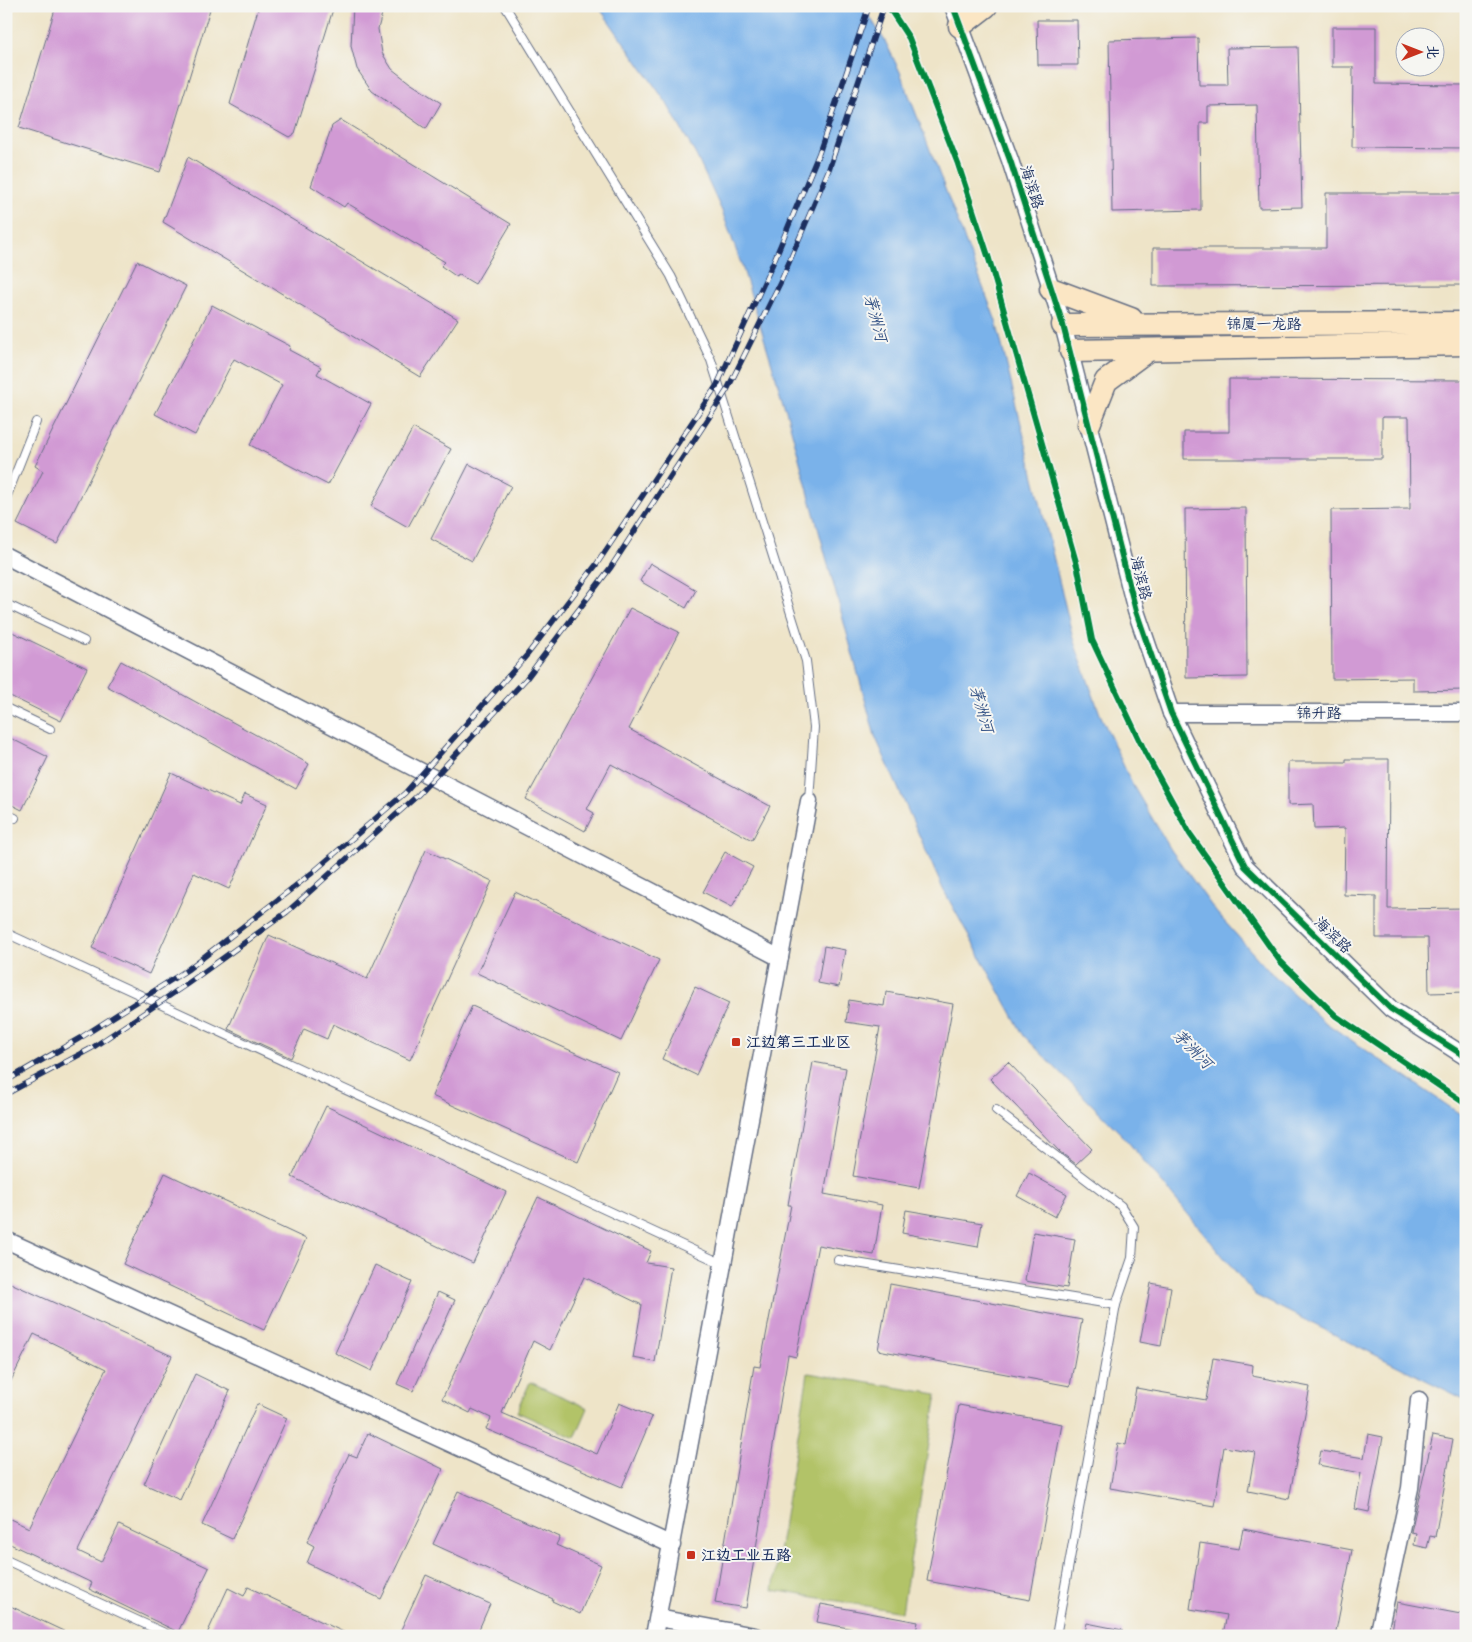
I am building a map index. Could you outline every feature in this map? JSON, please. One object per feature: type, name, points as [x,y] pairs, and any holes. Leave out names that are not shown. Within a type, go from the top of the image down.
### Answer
[{"type":"street","points":[[956,16],[986,6]]},
{"type":"street","name":"海滨路","points":[[956,16],[1010,160],[1071,351],[1136,611],[1171,713],[1245,866],[1391,1009],[1466,1057]]},
{"type":"street","points":[[1051,289],[1148,324]]},
{"type":"street","name":"锦厦一龙路","points":[[1063,325],[1466,323]]},
{"type":"street","name":"锦厦一龙路","points":[[1071,351],[1466,344]]},
{"type":"street","points":[[1089,424],[1106,381],[1148,350]]},
{"type":"street","points":[[6,556],[780,958]]},
{"type":"street","name":"锦升路","points":[[1171,713],[1466,713]]},
{"type":"street","points":[[654,1636],[808,801]]},
{"type":"street","points":[[6,1240],[672,1545]]},
{"type":"street","points":[[1378,1636],[1410,1488],[1419,1400]]},
{"type":"street","points":[[658,1618],[755,1636]]},
{"type":"lane","points":[[505,6],[671,276],[711,360],[806,661],[814,727],[808,801]]},
{"type":"lane","points":[[6,498],[36,422]]},
{"type":"lane","points":[[6,604],[84,641]]},
{"type":"lane","points":[[6,708],[50,729]]},
{"type":"lane","points":[[6,814],[15,818]]},
{"type":"lane","points":[[6,933],[723,1264]]},
{"type":"lane","points":[[996,1110],[1106,1193],[1126,1213],[1134,1227],[1132,1258],[1116,1305],[1056,1636]]},
{"type":"lane","points":[[838,1260],[1116,1305]]},
{"type":"lane","points":[[6,1560],[171,1636]]},
{"type":"green space","points":[[808,1373],[937,1394],[902,1612],[773,1590]]},
{"type":"green space","points":[[530,1382],[588,1408],[575,1438],[517,1412]]},
{"type":"water","name":"茅洲河","points":[[598,6],[863,6],[885,41],[900,72],[996,321],[1074,642],[1100,714],[1132,784],[1171,850],[1216,912],[1267,969],[1323,1021],[1466,1118],[1466,1400],[1255,1295],[1124,1137],[1024,1036],[943,889],[875,736],[785,407],[743,269],[722,211],[696,155],[666,102]]},
{"type":"building","points":[[56,6],[211,6],[160,172],[19,128]]},
{"type":"building","points":[[259,6],[334,6],[295,133],[289,137],[230,104]]},
{"type":"building","points":[[353,6],[384,6],[378,29],[382,53],[392,69],[441,103],[426,129],[372,91],[357,69],[351,46]]},
{"type":"building","points":[[1037,20],[1077,20],[1078,65],[1038,65]]},
{"type":"building","points":[[1332,27],[1376,27],[1376,84],[1466,85],[1466,148],[1352,147],[1353,67],[1332,67]]},
{"type":"building","points":[[1198,38],[1199,85],[1228,85],[1227,48],[1298,47],[1302,207],[1259,208],[1257,105],[1208,106],[1208,123],[1200,123],[1201,210],[1112,212],[1109,40]]},
{"type":"building","points":[[341,120],[511,224],[475,284],[458,274],[457,277],[441,266],[445,262],[347,203],[344,207],[311,186],[332,126]]},
{"type":"building","points":[[188,157],[458,319],[420,377],[163,222]]},
{"type":"building","points":[[1326,193],[1466,193],[1466,285],[1153,286],[1153,248],[1326,248]]},
{"type":"building","points":[[137,261],[186,286],[57,544],[17,524],[43,471],[35,466]]},
{"type":"building","points":[[212,305],[290,346],[289,350],[321,367],[317,374],[371,404],[328,485],[250,445],[282,385],[234,359],[195,435],[155,414]]},
{"type":"building","points":[[1229,379],[1466,380],[1466,690],[1413,691],[1413,678],[1332,679],[1331,510],[1410,509],[1409,417],[1382,417],[1382,459],[1184,459],[1184,432],[1229,432]]},
{"type":"building","points":[[413,428],[451,449],[408,527],[371,506]]},
{"type":"building","points":[[469,464],[511,486],[472,561],[431,539]]},
{"type":"building","points":[[1246,508],[1247,677],[1186,678],[1185,509]]},
{"type":"building","points":[[650,563],[696,590],[686,608],[640,581]]},
{"type":"building","points":[[630,608],[679,632],[629,729],[770,806],[752,840],[611,764],[587,809],[594,813],[585,831],[526,799]]},
{"type":"building","points":[[6,629],[87,668],[61,721],[6,694]]},
{"type":"building","points":[[121,661],[309,764],[296,789],[107,686]]},
{"type":"building","points":[[6,736],[48,757],[22,810],[6,802]]},
{"type":"building","points":[[1346,759],[1389,759],[1388,909],[1466,908],[1466,992],[1429,993],[1428,938],[1376,938],[1376,896],[1344,895],[1345,828],[1314,829],[1313,804],[1288,805],[1288,762],[1346,762]]},
{"type":"building","points":[[171,773],[240,805],[245,794],[267,804],[229,889],[194,873],[149,974],[92,948]]},
{"type":"building","points":[[426,850],[492,881],[410,1060],[333,1024],[327,1039],[304,1029],[291,1058],[228,1029],[269,935],[367,979]]},
{"type":"building","points":[[725,852],[753,867],[732,907],[703,892]]},
{"type":"building","points":[[515,892],[659,960],[621,1041],[477,973]]},
{"type":"building","points":[[824,946],[845,950],[839,987],[818,983]]},
{"type":"building","points":[[695,987],[729,1003],[696,1075],[662,1059]]},
{"type":"building","points":[[886,992],[953,1004],[919,1188],[853,1176],[880,1027],[846,1022],[849,1000],[884,1006]]},
{"type":"building","points":[[472,1006],[618,1072],[578,1162],[432,1096]]},
{"type":"building","points":[[813,1062],[846,1068],[824,1194],[882,1205],[874,1255],[818,1245],[796,1357],[788,1355],[746,1608],[715,1603],[754,1366],[760,1367],[791,1205],[788,1205]]},
{"type":"building","points":[[1008,1062],[1092,1149],[1076,1164],[1060,1152],[990,1079]]},
{"type":"building","points":[[326,1106],[506,1192],[473,1263],[292,1177]]},
{"type":"building","points":[[165,1173],[306,1239],[264,1330],[123,1264]]},
{"type":"building","points":[[1029,1173],[1067,1194],[1055,1217],[1017,1196]]},
{"type":"building","points":[[538,1197],[651,1251],[646,1263],[671,1267],[655,1362],[633,1358],[642,1305],[584,1277],[550,1350],[533,1341],[502,1413],[597,1454],[619,1403],[652,1417],[622,1487],[486,1429],[491,1418],[472,1409],[470,1413],[442,1399]]},
{"type":"building","points":[[906,1210],[982,1223],[978,1247],[902,1233]]},
{"type":"building","points":[[1033,1232],[1075,1239],[1067,1288],[1025,1281]]},
{"type":"building","points":[[375,1265],[412,1282],[372,1371],[335,1353]]},
{"type":"building","points":[[6,1281],[172,1356],[78,1551],[101,1562],[119,1525],[209,1568],[178,1632],[89,1589],[92,1583],[6,1542],[6,1517],[29,1528],[106,1369],[34,1334],[6,1391]]},
{"type":"building","points":[[1151,1283],[1171,1287],[1161,1346],[1140,1342]]},
{"type":"building","points":[[890,1284],[1082,1320],[1070,1386],[878,1350]]},
{"type":"building","points":[[438,1292],[455,1300],[413,1391],[397,1384]]},
{"type":"building","points":[[1213,1358],[1253,1365],[1252,1376],[1310,1387],[1289,1499],[1248,1491],[1255,1452],[1224,1447],[1214,1506],[1110,1488],[1118,1443],[1126,1445],[1136,1388],[1206,1400]]},
{"type":"building","points":[[195,1374],[230,1391],[180,1500],[144,1484]]},
{"type":"building","points":[[257,1404],[287,1418],[232,1539],[202,1525]]},
{"type":"building","points":[[959,1405],[1062,1424],[1030,1600],[927,1581]]},
{"type":"building","points":[[368,1433],[443,1469],[381,1599],[307,1563],[314,1546],[307,1542],[349,1454],[357,1457]]},
{"type":"building","points":[[1368,1434],[1383,1437],[1369,1512],[1355,1509],[1361,1473],[1318,1465],[1321,1451],[1364,1458]]},
{"type":"building","points":[[1433,1435],[1453,1439],[1435,1537],[1430,1536],[1427,1548],[1414,1545],[1416,1533],[1411,1532]]},
{"type":"building","points":[[458,1491],[560,1537],[556,1545],[601,1565],[580,1614],[552,1601],[553,1599],[433,1544]]},
{"type":"building","points":[[1243,1529],[1352,1550],[1335,1636],[1231,1636],[1223,1634],[1227,1615],[1190,1609],[1200,1543],[1239,1549]]},
{"type":"building","points":[[426,1575],[490,1604],[476,1636],[398,1636]]},
{"type":"building","points":[[248,1587],[352,1636],[206,1636],[228,1588],[244,1596]]},
{"type":"building","points":[[1397,1602],[1466,1615],[1466,1636],[1391,1636]]},
{"type":"building","points":[[6,1604],[74,1636],[6,1636]]},
{"type":"building","points":[[821,1604],[918,1622],[915,1636],[890,1636],[817,1622]]},
{"type":"building","points":[[1087,1623],[1122,1630],[1122,1636],[1084,1636]]},
{"type":"railway","points":[[6,1081],[80,1038],[187,970],[312,873],[405,793],[527,655],[596,565],[717,385],[773,263],[819,153],[869,6]]},
{"type":"railway","points":[[6,1094],[92,1048],[187,984],[287,912],[417,796],[526,679],[611,567],[727,390],[781,281],[829,169],[884,6]]},
{"type":"cycle path","points":[[888,6],[909,38],[958,164],[989,259],[1078,569],[1092,640],[1145,752],[1190,834],[1280,961],[1336,1016],[1466,1104]]},
{"type":"cycle path","points":[[953,6],[1010,160],[1063,325],[1136,611],[1171,713],[1245,866],[1391,1009],[1466,1057]]},
{"type":"place","name":"江边第三工业区","points":[[736,1042]]},
{"type":"place","name":"江边工业五路","points":[[691,1555]]}]
